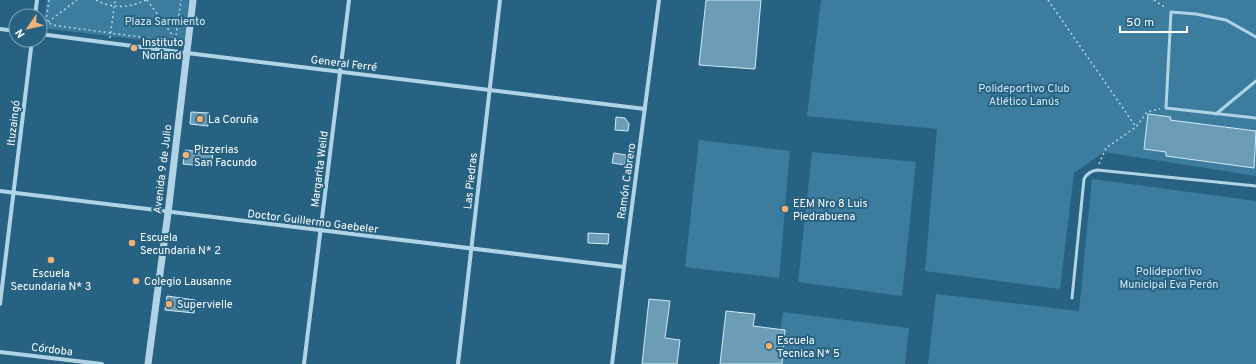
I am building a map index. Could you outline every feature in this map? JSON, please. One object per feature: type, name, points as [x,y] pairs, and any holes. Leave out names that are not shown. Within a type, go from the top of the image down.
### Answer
[{"type":"street","name":"Avenida 9 de Julio","points":[[148,364],[168,213],[193,0]]},
{"type":"street","name":"Margarita Weild","points":[[304,364],[349,0]]},
{"type":"street","name":"Las Piedras","points":[[458,364],[500,0]]},
{"type":"street","name":"Ramón Cabrero","points":[[612,364],[659,0]]},
{"type":"street","name":"General Ferré","points":[[48,35],[645,109]]},
{"type":"street","name":"Ituzaingó","points":[[0,304],[31,48]]},
{"type":"street","name":"Doctor Guillermo Gaebeler","points":[[0,191],[168,213],[624,267]]},
{"type":"street","name":"Córdoba","points":[[0,352],[102,364]]},
{"type":"lane","points":[[1256,37],[1226,20],[1196,14],[1171,12],[1166,108],[1256,118]]},
{"type":"lane","points":[[1216,114],[1256,81]]},
{"type":"lane","points":[[1072,298],[1084,179],[1086,174],[1097,170],[1256,186]]},
{"type":"path","points":[[77,0],[48,22],[52,25],[169,41],[176,35],[181,0]]},
{"type":"path","points":[[96,0],[114,6],[123,7],[132,6],[147,0],[187,53]]},
{"type":"path","points":[[110,43],[115,0]]},
{"type":"path","points":[[1048,0],[1136,127]]},
{"type":"path","points":[[1154,0],[1171,12]]},
{"type":"path","points":[[1097,170],[1106,148],[1136,127],[1147,112],[1166,108]]},
{"type":"green space","name":"Plaza Sarmiento","points":[[47,0],[189,0],[184,45],[48,29],[48,8],[46,8]]},
{"type":"green space","name":"Polideportivo Club Atlético Lanús","points":[[821,0],[1256,0],[1256,176],[1104,152],[1074,173],[1060,289],[925,271],[937,129],[807,116]]},
{"type":"green space","points":[[699,140],[790,151],[779,278],[685,267]]},
{"type":"green space","points":[[812,152],[916,162],[902,296],[798,282]]},
{"type":"green space","name":"Polideportivo Municipal Eva Perón","points":[[1092,179],[1256,201],[1256,364],[928,364],[936,294],[1079,311]]},
{"type":"green space","points":[[783,312],[909,328],[905,364],[776,364]]},
{"type":"building","points":[[706,0],[761,0],[755,69],[699,65]]},
{"type":"building","name":"La Coruña","points":[[191,112],[209,113],[208,126],[190,124]]},
{"type":"building","points":[[1148,114],[1171,117],[1170,120],[1256,131],[1254,168],[1166,156],[1166,152],[1144,149]]},
{"type":"building","points":[[616,117],[625,118],[629,124],[628,131],[615,130]]},
{"type":"building","points":[[185,150],[213,153],[211,167],[183,164]]},
{"type":"building","points":[[614,153],[626,155],[625,165],[612,163]]},
{"type":"building","points":[[588,233],[609,234],[608,244],[588,243]]},
{"type":"building","points":[[167,296],[195,300],[194,313],[165,310]]},
{"type":"building","points":[[649,299],[670,301],[665,338],[680,340],[677,364],[642,364]]},
{"type":"building","points":[[726,311],[755,314],[753,326],[785,330],[782,364],[720,364]]},
{"type":"place","name":"Instituto Norland","points":[[134,48]]},
{"type":"place","name":"La Coruña","points":[[200,119]]},
{"type":"place","name":"Pizzerias San Facundo","points":[[186,155]]},
{"type":"place","name":"EEM Nro 8 Luis Piedrabuena","points":[[785,209]]},
{"type":"place","name":"Escuela Secundaria N* 2","points":[[132,243]]},
{"type":"place","name":"Escuela Secundaria N* 3","points":[[51,260]]},
{"type":"place","name":"Colegio Lausanne","points":[[136,281]]},
{"type":"place","name":"Supervielle","points":[[169,304]]},
{"type":"place","name":"Escuela Tecnica N* 5","points":[[769,346]]}]
